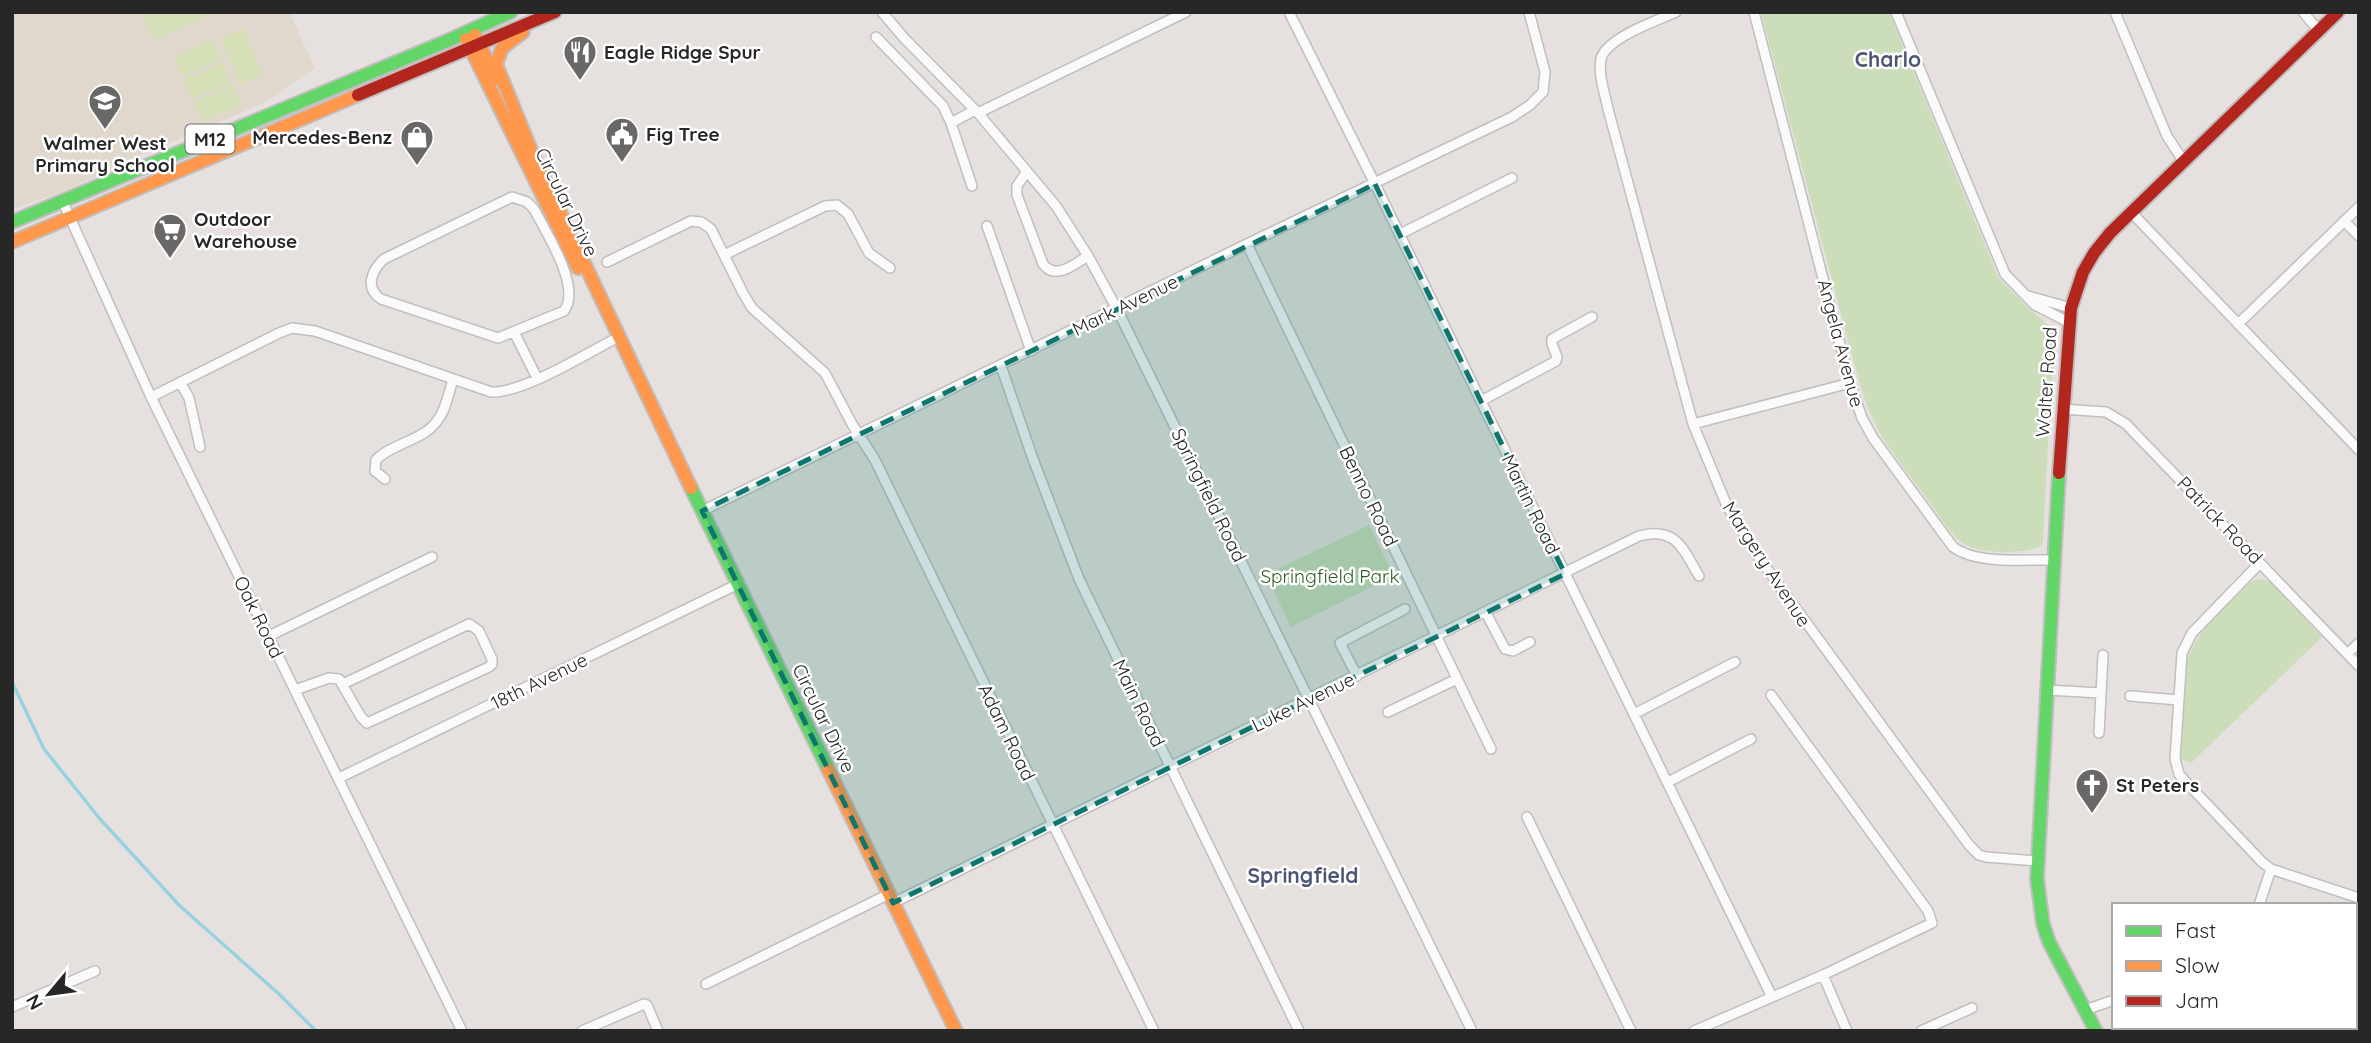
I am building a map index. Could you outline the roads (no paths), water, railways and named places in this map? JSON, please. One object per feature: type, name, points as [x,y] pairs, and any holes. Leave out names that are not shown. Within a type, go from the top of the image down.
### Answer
[{"type":"street","name":"M12","points":[[12,222],[512,12]]},
{"type":"street","name":"M12","points":[[12,242],[555,12]]},
{"type":"street","name":"Springfield Road","points":[[875,12],[977,112],[1056,206],[1088,256],[1117,309],[1472,1031]]},
{"type":"street","name":"Springfield Road","points":[[883,12],[904,38]]},
{"type":"street","points":[[951,123],[1186,12]]},
{"type":"street","name":"Martin Road","points":[[1289,12],[1772,997]]},
{"type":"street","name":"Mark Avenue","points":[[702,511],[1512,117],[1543,92],[1545,72],[1529,12]]},
{"type":"street","name":"Margery Avenue","points":[[1676,12],[1626,35],[1604,51],[1601,73],[1608,110],[1693,424],[1727,506],[1759,558],[1969,845],[1979,855],[1986,857],[2036,860]]},
{"type":"street","name":"Angela Avenue","points":[[1755,12],[1850,383],[1862,418],[1953,547],[1976,558],[2056,560]]},
{"type":"street","points":[[1896,12],[2005,274],[2040,308],[2070,323]]},
{"type":"street","points":[[2115,12],[2167,136],[2184,162]]},
{"type":"street","points":[[2303,12],[2318,30]]},
{"type":"street","name":"Walter Road","points":[[2096,1031],[2059,962],[2043,924],[2036,860],[2056,560],[2062,408],[2071,308],[2077,288],[2094,253],[2131,212],[2338,12]]},
{"type":"street","points":[[533,155],[497,71],[495,59],[501,48],[537,20]]},
{"type":"street","name":"Circular Drive","points":[[468,32],[613,340],[651,415],[659,422]]},
{"type":"street","points":[[876,37],[943,106],[972,186]]},
{"type":"street","name":"Circular Drive","points":[[475,46],[533,155],[659,422],[956,1031]]},
{"type":"street","points":[[1027,172],[1017,186],[1017,195],[1043,264],[1052,272],[1059,272],[1088,256]]},
{"type":"street","points":[[1399,234],[1512,178]]},
{"type":"street","points":[[512,197],[522,199],[534,209],[563,268],[570,299],[560,313],[514,332],[493,337],[376,297],[371,288],[375,268],[384,259],[503,200],[512,197]]},
{"type":"street","name":"Oak Road","points":[[62,200],[151,397],[340,778],[461,1031]]},
{"type":"street","points":[[724,256],[825,206],[837,205],[848,214],[869,253],[890,268]]},
{"type":"street","points":[[2238,324],[2359,207]]},
{"type":"street","points":[[2131,212],[2359,450]]},
{"type":"street","name":"Adam Road","points":[[607,262],[684,224],[695,221],[711,229],[752,308],[825,373],[875,460],[1154,1031]]},
{"type":"street","points":[[2344,221],[2359,236]]},
{"type":"street","points":[[987,226],[1031,351]]},
{"type":"street","name":"Benno Road","points":[[1247,244],[1491,749]]},
{"type":"street","points":[[2026,296],[2071,308]]},
{"type":"street","points":[[1481,401],[1556,362],[1552,339],[1592,317]]},
{"type":"street","points":[[151,397],[279,333],[300,328],[484,391],[497,392],[537,378],[613,340]]},
{"type":"street","points":[[514,332],[537,378]]},
{"type":"street","name":"Main Road","points":[[1001,366],[1064,543],[1298,1031]]},
{"type":"street","points":[[385,479],[375,471],[376,460],[431,428],[441,414],[453,379]]},
{"type":"street","points":[[180,382],[189,398],[200,447]]},
{"type":"street","points":[[1693,424],[1850,383]]},
{"type":"street","name":"Patrick Road","points":[[2062,408],[2106,412],[2126,424],[2359,666]]},
{"type":"street","name":"Luke Avenue","points":[[706,984],[1054,825],[1639,536],[1661,533],[1672,537],[1681,545],[1699,576]]},
{"type":"street","points":[[269,636],[432,557]]},
{"type":"street","points":[[2260,562],[2186,642],[2182,653],[2175,759],[2179,774],[2256,856],[2272,869],[2359,898]]},
{"type":"street","name":"18th Avenue","points":[[340,778],[738,584]]},
{"type":"street","points":[[1357,676],[1340,643],[1405,609]]},
{"type":"street","points":[[1486,612],[1505,649],[1513,651],[1530,642]]},
{"type":"street","points":[[295,690],[334,677],[343,684],[367,723],[489,667],[492,659],[479,631],[469,624],[343,684]]},
{"type":"street","points":[[2347,654],[2359,643]]},
{"type":"street","points":[[2099,733],[2104,655]]},
{"type":"street","points":[[1634,714],[1735,662]]},
{"type":"street","points":[[1388,712],[1457,679]]},
{"type":"street","points":[[2047,690],[2101,693]]},
{"type":"street","points":[[1694,1031],[1927,928],[1933,920],[1771,695]]},
{"type":"street","points":[[2130,696],[2179,700]]},
{"type":"street","points":[[1668,782],[1751,739]]},
{"type":"street","points":[[1527,817],[1631,1031]]},
{"type":"street","points":[[2260,903],[2272,869]]},
{"type":"street","points":[[12,1007],[95,971]]},
{"type":"street","points":[[1823,975],[1847,1031]]},
{"type":"street","points":[[2085,1010],[2112,1001]]},
{"type":"street","points":[[582,1031],[644,1004],[647,1005],[658,1031]]},
{"type":"street","points":[[1921,1031],[1972,1008]]},
{"type":"waterway","points":[[12,682],[44,749],[100,819],[179,905],[279,994],[316,1031]]},
{"type":"place","name":"Eagle Ridge Spur","points":[[580,82]]},
{"type":"place","name":"Walmer West Primary School","points":[[105,131]]},
{"type":"place","name":"Fig Tree","points":[[622,164]]},
{"type":"place","name":"Mercedes-Benz","points":[[417,167]]},
{"type":"place","name":"Outdoor Warehouse","points":[[170,260]]},
{"type":"place","name":"St Peters","points":[[2092,815]]},
{"type":"district","name":"Charlo","points":[[1888,59]]},
{"type":"district","name":"Springfield","points":[[1303,875]]},
{"type":"park label","name":"Springfield Park","points":[[1330,576]]}]
